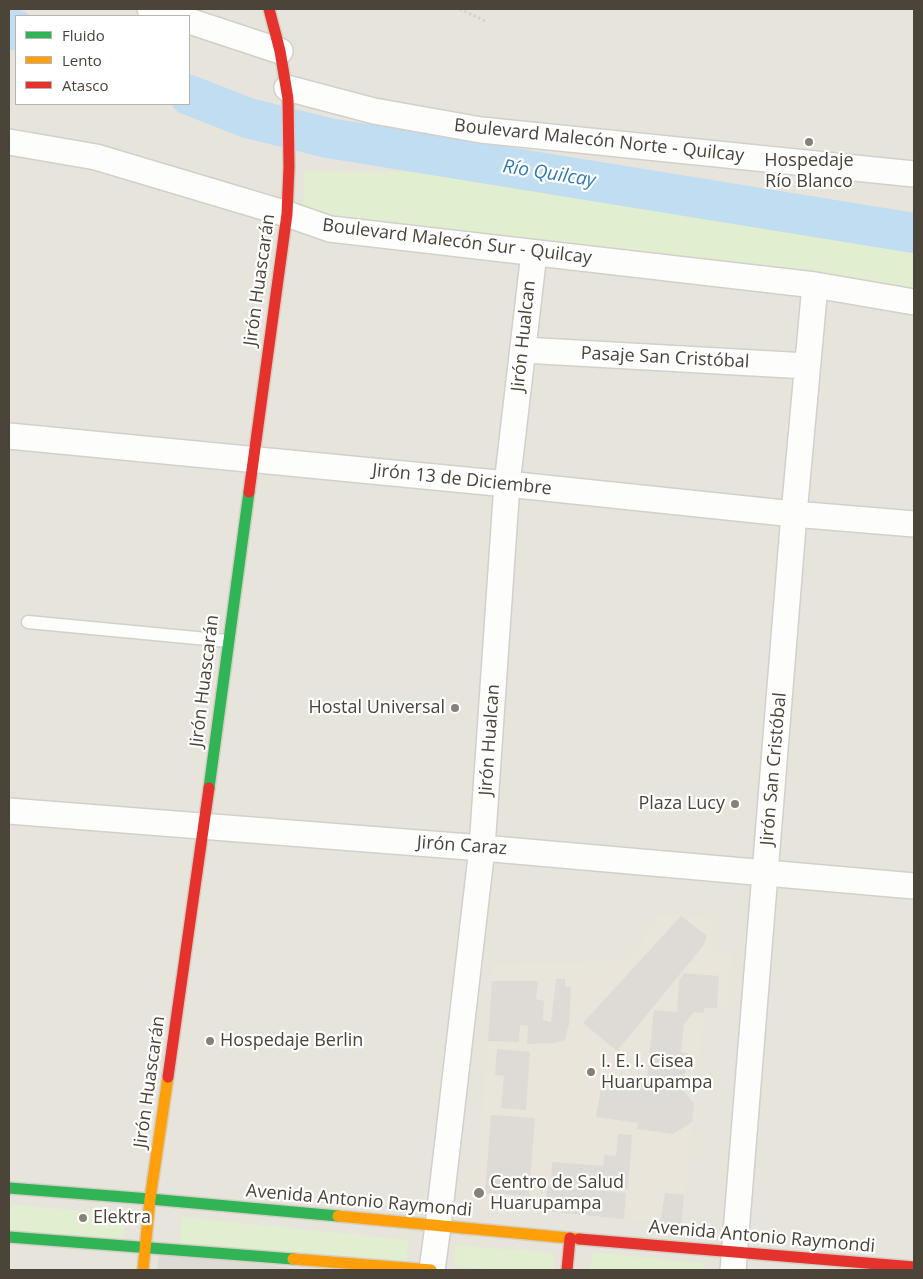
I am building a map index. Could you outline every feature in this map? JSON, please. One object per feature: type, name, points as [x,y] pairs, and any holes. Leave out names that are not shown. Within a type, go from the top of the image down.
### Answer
[{"type":"main road","name":"Jirón Huascarán","points":[[143,1270],[150,1199],[204,827],[286,214],[289,167],[288,94],[280,51],[269,9]]},
{"type":"main road","name":"Avenida Antonio Raymondi","points":[[9,1188],[150,1199],[570,1238],[734,1261],[914,1267]]},
{"type":"main road","points":[[9,1237],[431,1270]]},
{"type":"main road","points":[[567,1270],[570,1238]]},
{"type":"street","points":[[150,9],[170,15]]},
{"type":"street","points":[[190,21],[280,51]]},
{"type":"street","name":"Boulevard Malecón Norte - Quilcay","points":[[288,94],[481,130],[914,174]]},
{"type":"street","name":"Boulevard Malecón Sur - Quilcay","points":[[9,142],[96,156],[330,229],[815,286],[914,302]]},
{"type":"street","name":"Jirón Hualcan","points":[[431,1270],[438,1226],[482,848],[507,484],[534,253]]},
{"type":"street","name":"Jirón San Cristóbal","points":[[734,1261],[794,514],[815,286]]},
{"type":"street","name":"Pasaje San Cristóbal","points":[[523,350],[807,366]]},
{"type":"street","name":"Jirón 13 de Diciembre","points":[[9,436],[794,514],[914,524]]},
{"type":"street","name":"Jirón Caraz","points":[[9,812],[482,848],[914,886]]},
{"type":"lane","points":[[28,622],[228,641]]},
{"type":"path","points":[[460,9],[485,21]]},
{"type":"shaded area","points":[[9,9],[914,9],[914,1270],[9,1270]]},
{"type":"shaded area","name":"I. E. I. Cisea Huarupampa","points":[[658,914],[712,918],[710,950],[732,952],[727,1009],[704,1008],[681,1227],[656,1222],[476,1205],[493,965],[631,961]]},
{"type":"green space","points":[[304,171],[426,172],[849,232],[914,243],[914,295],[303,214]]},
{"type":"green space","points":[[9,1204],[125,1215],[123,1241],[9,1230]]},
{"type":"green space","points":[[182,1217],[408,1240],[406,1266],[180,1244]]},
{"type":"green space","points":[[455,1245],[554,1253],[553,1270],[498,1270],[454,1266]]},
{"type":"green space","points":[[593,1252],[705,1264],[704,1270],[589,1270]]},
{"type":"building","points":[[681,916],[707,936],[703,946],[617,1051],[583,1023]]},
{"type":"building","points":[[684,973],[719,976],[717,1008],[704,1008],[704,1013],[694,1012],[684,1024],[681,1052],[688,1053],[684,1082],[647,1078],[654,1010],[677,1012],[679,981]]},
{"type":"building","points":[[556,979],[565,979],[565,986],[571,987],[569,1024],[565,1040],[554,1043],[527,1044],[528,1026],[520,1025],[519,1042],[488,1041],[492,981],[538,981],[536,999],[544,1001],[543,1020],[551,1022]]},
{"type":"building","points":[[497,1049],[530,1052],[526,1110],[501,1108],[504,1076],[495,1075]]},
{"type":"building","points":[[603,1076],[682,1089],[694,1103],[692,1122],[673,1134],[637,1129],[638,1123],[596,1117]]},
{"type":"building","points":[[491,1115],[535,1118],[529,1196],[485,1193]]},
{"type":"building","points":[[618,1134],[632,1135],[628,1189],[551,1183],[552,1162],[603,1166],[604,1155],[616,1156]]},
{"type":"building","points":[[548,1185],[626,1193],[624,1219],[545,1211]]},
{"type":"building","points":[[665,1193],[684,1195],[681,1227],[660,1223]]},
{"type":"building","points":[[160,1250],[305,1270],[157,1270]]},
{"type":"waterway","name":"Río Quilcay","points":[[9,30],[15,30]]},
{"type":"waterway","name":"Río Quilcay","points":[[190,95],[248,118],[328,138],[914,233]]},
{"type":"traffic: fast","points":[[209,788],[249,492]]},
{"type":"traffic: fast","points":[[9,1188],[338,1216]]},
{"type":"traffic: fast","points":[[9,1237],[293,1259]]},
{"type":"traffic: slow","points":[[143,1270],[150,1199],[168,1077]]},
{"type":"traffic: slow","points":[[338,1216],[579,1239]]},
{"type":"traffic: slow","points":[[293,1259],[431,1270]]},
{"type":"traffic: jam","points":[[249,492],[287,214],[289,167],[288,99],[280,51],[269,9]]},
{"type":"traffic: jam","points":[[168,1077],[209,788]]},
{"type":"traffic: jam","points":[[567,1270],[570,1238]]},
{"type":"traffic: jam","points":[[579,1239],[914,1267]]},
{"type":"place","name":"Hospedaje Río Blanco","points":[[809,142]]},
{"type":"place","name":"Hostal Universal","points":[[455,708]]},
{"type":"place","name":"Plaza Lucy","points":[[735,804]]},
{"type":"place","name":"Hospedaje Berlin","points":[[210,1041]]},
{"type":"place","name":"I. E. I. Cisea Huarupampa","points":[[591,1072]]},
{"type":"place","name":"Centro de Salud Huarupampa","points":[[479,1193]]},
{"type":"place","name":"Elektra","points":[[83,1218]]}]
